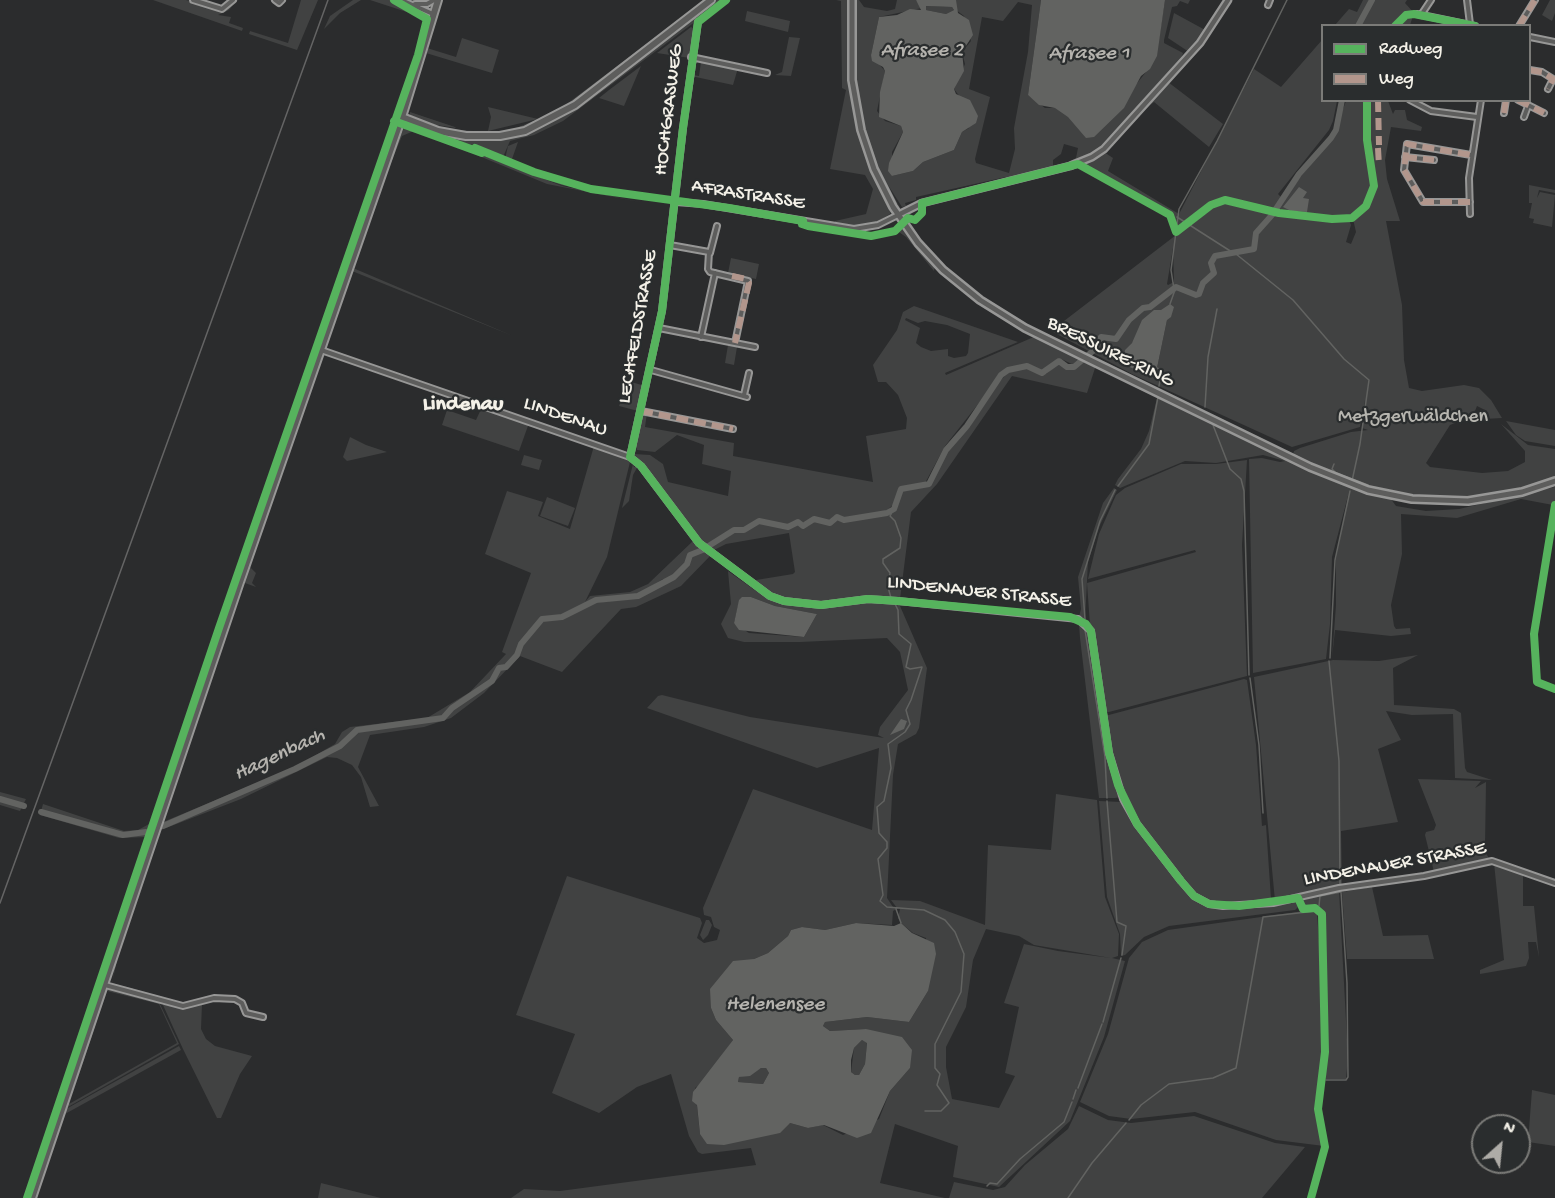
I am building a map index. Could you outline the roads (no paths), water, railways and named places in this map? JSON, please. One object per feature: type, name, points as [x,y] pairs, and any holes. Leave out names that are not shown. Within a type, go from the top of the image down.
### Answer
[{"type":"main road","points":[[32,1198],[156,828],[396,135],[436,0]]},
{"type":"main road","points":[[402,117],[450,134],[482,137],[514,134],[542,124],[575,105],[711,0]]},
{"type":"main road","name":"BRESSUIRE-RING","points":[[852,0],[852,80],[856,110],[870,158],[898,215],[926,252],[967,291],[1009,319],[1090,360],[1310,467],[1368,490],[1422,500],[1468,501],[1513,494],[1555,481]]},
{"type":"main road","points":[[396,135],[405,126],[415,122]]},
{"type":"street","points":[[193,0],[222,9],[232,0]]},
{"type":"street","points":[[401,0],[433,14]]},
{"type":"street","points":[[408,3],[423,4],[436,0]]},
{"type":"street","name":"AFRASTRASSE","points":[[675,202],[703,204],[854,229],[878,225],[922,203],[1070,166],[1104,149],[1200,43],[1228,0]]},
{"type":"street","points":[[1431,0],[1419,14],[1470,24],[1467,0]]},
{"type":"street","points":[[1520,24],[1535,0]]},
{"type":"street","name":"HOCHGRASWEG","points":[[675,202],[691,57],[698,22]]},
{"type":"street","points":[[1531,37],[1555,42]]},
{"type":"street","name":"HOCHGRASWEG","points":[[691,57],[767,73]]},
{"type":"street","points":[[1531,70],[1542,72],[1553,79],[1548,89]]},
{"type":"street","points":[[1414,102],[1431,111],[1476,117]]},
{"type":"street","points":[[1470,214],[1471,155],[1480,102]]},
{"type":"street","points":[[1504,113],[1506,102]]},
{"type":"street","points":[[1521,102],[1544,113]]},
{"type":"street","points":[[1524,117],[1528,106]]},
{"type":"street","points":[[1470,202],[1423,202],[1404,173],[1407,144],[1471,155]]},
{"type":"street","points":[[1405,157],[1434,160]]},
{"type":"street","name":"LECHFELDSTRASSE","points":[[630,457],[659,328],[675,202]]},
{"type":"street","points":[[717,226],[708,269],[715,273],[746,279],[749,283],[735,343]]},
{"type":"street","points":[[670,245],[710,253]]},
{"type":"street","points":[[701,337],[715,273]]},
{"type":"street","points":[[659,328],[755,347]]},
{"type":"street","name":"LINDENAU","points":[[320,350],[630,457]]},
{"type":"street","points":[[651,370],[746,396],[749,373]]},
{"type":"street","points":[[641,411],[733,429]]},
{"type":"street","name":"LINDENAUER STRASSE","points":[[630,457],[641,466],[699,543],[770,596],[784,601],[821,605],[868,599],[898,601],[1070,617],[1086,624],[1090,631],[1109,753],[1123,800],[1137,824],[1181,881],[1194,896],[1209,904],[1223,906],[1273,903],[1339,888],[1425,876],[1492,861],[1555,883]]},
{"type":"street","points":[[105,985],[183,1006],[214,998],[235,999],[242,1003],[246,1013],[263,1017]]},
{"type":"water","name":"Afrasee 2","points":[[916,0],[956,0],[958,13],[969,20],[973,35],[962,52],[964,71],[954,89],[956,94],[970,100],[978,116],[976,123],[962,132],[954,150],[923,162],[913,171],[892,176],[888,171],[889,163],[903,132],[901,126],[879,117],[880,92],[885,71],[883,67],[872,61],[871,55],[879,17],[897,15],[910,9],[921,10]],"holes":[[[926,6],[952,7],[954,10],[946,14],[926,10]]]},
{"type":"water","name":"Afrasee 1","points":[[1041,0],[1165,0],[1157,56],[1150,69],[1141,76],[1124,108],[1094,137],[1086,138],[1068,117],[1055,108],[1039,105],[1028,95]]},
{"type":"water","points":[[1299,187],[1307,192],[1303,198],[1309,199],[1307,212],[1291,211],[1283,207]]},
{"type":"water","points":[[1170,304],[1174,307],[1171,317],[1167,320],[1157,368],[1152,377],[1123,364],[1125,350],[1132,343],[1142,320],[1154,310],[1161,310]]},
{"type":"water","points":[[742,597],[751,597],[775,606],[817,614],[804,637],[739,630],[734,623],[739,600]]},
{"type":"water","points":[[901,719],[907,721],[904,729],[890,735]]},
{"type":"water","name":"Helenensee","points":[[856,923],[894,926],[901,923],[912,933],[934,943],[936,954],[928,991],[909,1022],[867,1017],[825,1022],[823,1026],[830,1031],[866,1029],[902,1037],[912,1050],[910,1068],[890,1091],[871,1133],[857,1138],[824,1125],[808,1128],[790,1123],[780,1133],[724,1145],[707,1144],[700,1134],[697,1105],[692,1101],[693,1092],[733,1040],[716,1020],[711,1008],[710,989],[733,961],[754,959],[768,953],[788,936],[791,930],[802,927],[825,930]],"holes":[[[862,1040],[867,1043],[865,1064],[859,1075],[855,1075],[851,1072],[851,1060],[854,1048]],[[761,1068],[766,1068],[769,1073],[763,1084],[738,1082],[739,1077],[750,1076]]]},
{"type":"waterway","points":[[1174,289],[1171,270],[1179,209],[1217,141],[1287,0]]},
{"type":"waterway","points":[[1359,24],[1372,0]]},
{"type":"waterway","points":[[707,547],[734,530],[744,530],[759,521],[788,527],[798,522],[803,526],[814,519],[830,523],[837,517],[844,520],[887,513],[894,509],[901,489],[929,484],[946,450],[967,426],[1001,375],[1008,370],[1027,366],[1042,373],[1059,361],[1067,367],[1074,367],[1094,350],[1101,337],[1116,339],[1129,320],[1176,287],[1196,295],[1199,294],[1203,283],[1214,273],[1211,263],[1215,256],[1254,249],[1256,233],[1272,215],[1299,174],[1336,130],[1342,102]]},
{"type":"waterway","points":[[1177,217],[1235,254]]},
{"type":"waterway","points":[[1236,254],[1293,300],[1344,359],[1369,380],[1352,481]]},
{"type":"waterway","points":[[1170,304],[1176,287]]},
{"type":"waterway","points":[[1205,407],[1208,357],[1217,309]]},
{"type":"waterway","points":[[1157,368],[1162,371],[1159,386]]},
{"type":"waterway","points":[[1118,486],[1149,444],[1158,397]]},
{"type":"waterway","points":[[1213,425],[1230,469],[1241,479],[1244,491],[1249,675]]},
{"type":"waterway","points":[[1334,464],[1332,469],[1336,473],[1368,485]]},
{"type":"waterway","points":[[1085,619],[1082,579],[1100,521],[1115,490]]},
{"type":"waterway","points":[[1330,658],[1335,560],[1350,491]]},
{"type":"waterway","points":[[891,598],[888,587],[890,573],[883,559],[900,548],[901,538],[895,521],[890,516],[894,509]]},
{"type":"waterway","name":"Hagenbach","points":[[163,826],[295,769],[340,746],[357,730],[443,718],[452,708],[492,681],[499,668],[506,667],[517,655],[521,644],[542,619],[562,617],[596,600],[638,596],[674,577],[687,564],[690,555],[705,549]]},
{"type":"waterway","points":[[894,602],[898,610],[899,634],[911,644],[906,667],[910,669],[922,667],[906,710],[910,724],[905,732],[888,744],[891,768],[884,801],[877,807],[879,833],[887,842],[887,848],[878,859],[883,895],[880,901],[887,907],[924,910],[945,920],[955,932],[964,954],[961,992],[935,1044],[935,1068],[940,1074],[937,1085],[949,1103],[941,1111],[925,1111]]},
{"type":"waterway","points":[[1085,630],[1105,757],[1107,798]]},
{"type":"waterway","points":[[1329,661],[1339,761],[1340,885]]},
{"type":"waterway","points":[[1250,678],[1259,745],[1263,813]]},
{"type":"waterway","name":"Hagenbach","points":[[0,799],[24,806]]},
{"type":"waterway","points":[[1107,801],[1117,922],[1126,926],[1122,955]]},
{"type":"waterway","name":"Hagenbach","points":[[41,812],[123,835],[146,832]]},
{"type":"waterway","points":[[1319,906],[1320,896],[1341,892]]},
{"type":"waterway","points":[[1326,1080],[1346,1080],[1348,1077],[1347,983],[1341,892]]},
{"type":"waterway","points":[[896,909],[901,923]]},
{"type":"waterway","points":[[1129,1120],[1141,1105],[1169,1084],[1213,1078],[1236,1068],[1263,917],[1316,911]]},
{"type":"waterway","points":[[1103,1022],[1121,958]]},
{"type":"waterway","points":[[1078,1088],[1102,1024]]},
{"type":"waterway","points":[[1073,1099],[1076,1090]]},
{"type":"waterway","points":[[987,1186],[990,1183],[997,1184],[1020,1159],[1064,1122],[1072,1102]]},
{"type":"waterway","points":[[1068,1198],[1092,1163],[1126,1123]]},
{"type":"railway","points":[[0,903],[328,0]]},
{"type":"district","name":"Lindenau","points":[[463,406]]},
{"type":"park label","name":"Metzgerwäldchen","points":[[1413,418]]}]
